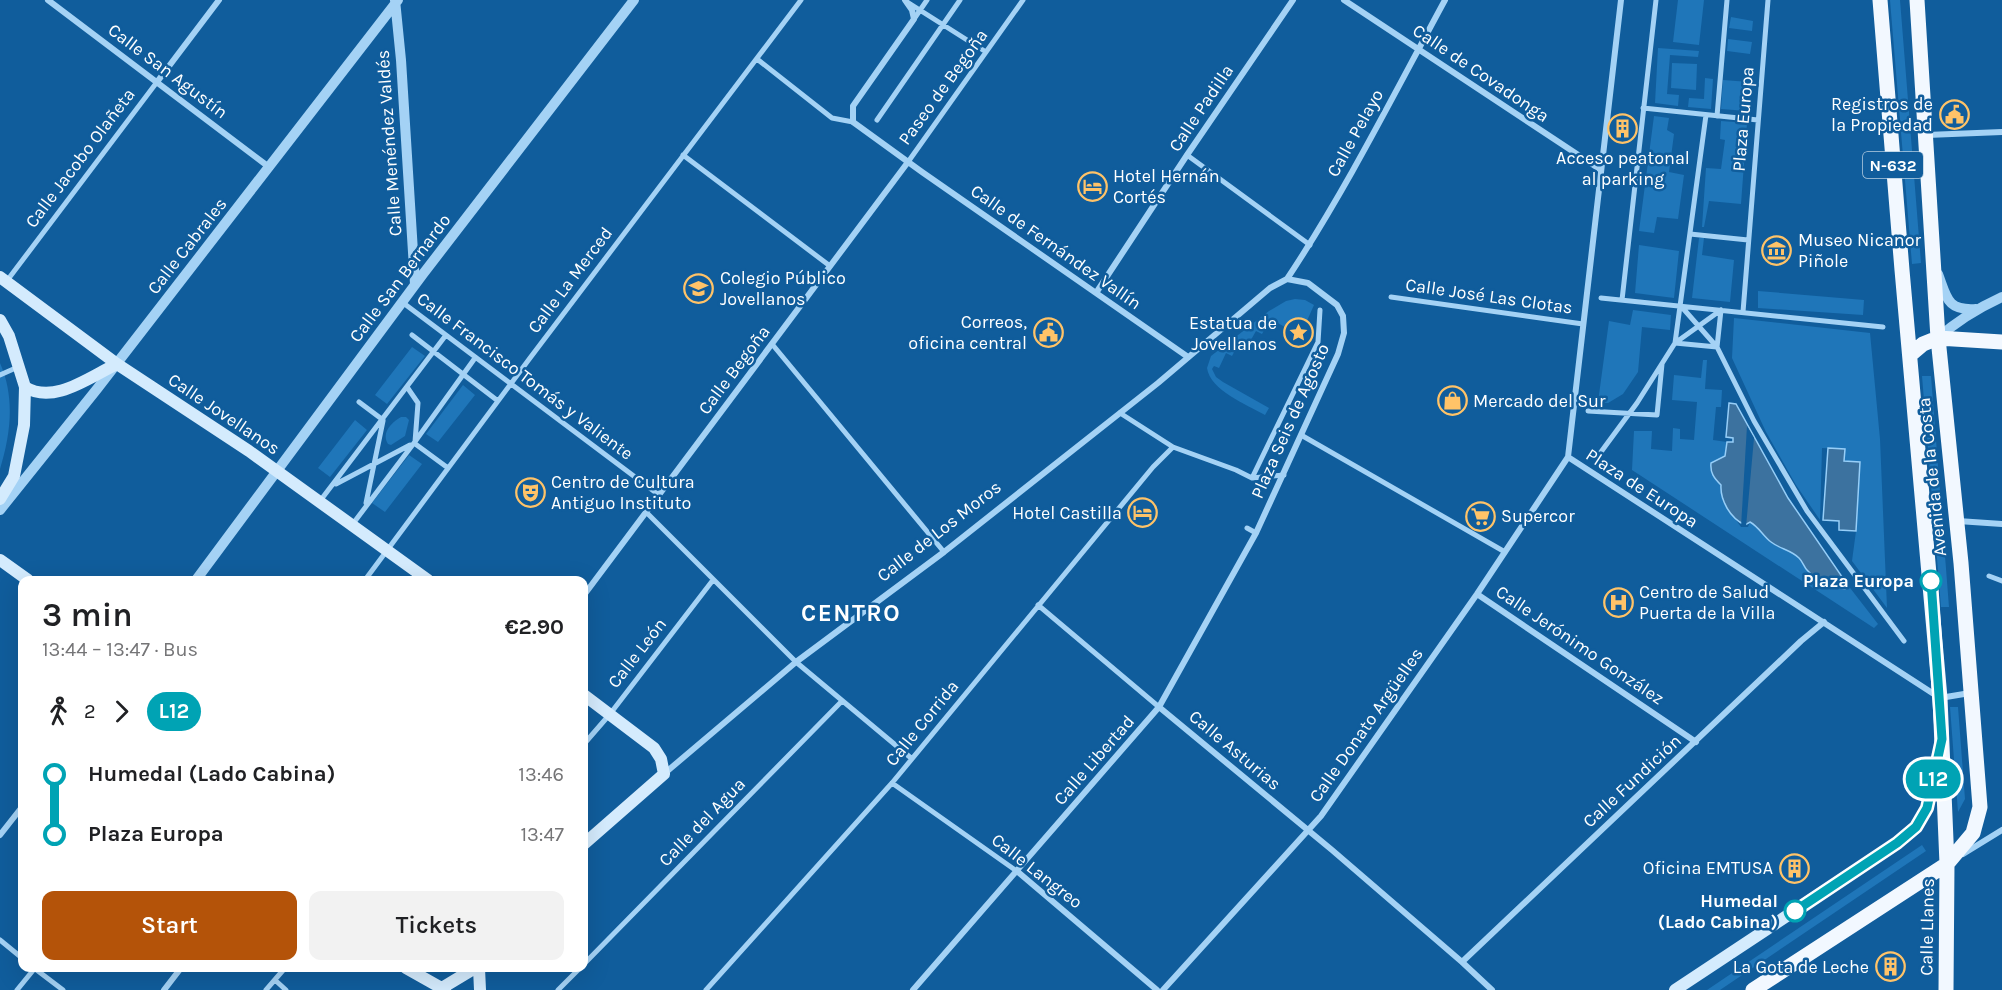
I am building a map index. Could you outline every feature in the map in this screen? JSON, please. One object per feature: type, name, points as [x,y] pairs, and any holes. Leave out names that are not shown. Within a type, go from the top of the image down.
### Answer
[{"type":"main road","name":"Avenida de la Costa","points":[[1880,0],[1940,698],[1947,864]]},
{"type":"main road","name":"Avenida de la Costa","points":[[1915,0],[1935,267],[1938,338],[1957,521],[1980,807],[1972,833],[1947,864]]},
{"type":"main road","name":"Calle Jovellanos","points":[[3,279],[117,364],[277,471],[422,576]]},
{"type":"main road","points":[[0,320],[9,336],[25,387],[24,425],[14,476],[0,500]]},
{"type":"main road","points":[[1910,355],[1923,344],[1938,338],[2002,342]]},
{"type":"main road","points":[[25,387],[36,393],[58,393],[117,364]]},
{"type":"main road","points":[[0,560],[22,576]]},
{"type":"main road","points":[[588,698],[654,748],[661,759],[664,774]]},
{"type":"main road","points":[[1675,990],[1897,843],[1916,827],[1927,808],[1941,745]]},
{"type":"main road","name":"Calle de Los Moros","points":[[588,840],[664,774]]},
{"type":"main road","points":[[1753,990],[1947,864]]},
{"type":"main road","name":"Calle Llanes","points":[[1946,990],[1947,864]]},
{"type":"main road","points":[[413,972],[444,989],[471,972]]},
{"type":"main road","points":[[478,972],[480,990]]},
{"type":"street","name":"Calle San Agustín","points":[[48,0],[269,167]]},
{"type":"street","points":[[157,82],[219,0]]},
{"type":"street","name":"Calle San Bernardo","points":[[199,576],[415,284],[634,0]]},
{"type":"street","name":"Calle La Merced","points":[[368,576],[510,384],[801,0]]},
{"type":"street","points":[[758,59],[832,118],[853,122],[852,106],[927,0]]},
{"type":"street","name":"Paseo de Begoña","points":[[877,120],[960,0]]},
{"type":"street","name":"Paseo de Begoña","points":[[908,162],[1023,0]]},
{"type":"street","name":"Calle Padilla","points":[[1096,293],[1293,0]]},
{"type":"street","name":"Calle de Covadonga","points":[[1344,0],[1601,171]]},
{"type":"street","name":"Calle Pelayo","points":[[1287,279],[1310,245],[1445,0]]},
{"type":"street","name":"Plaza de Europa","points":[[1621,0],[1568,457],[1940,698]]},
{"type":"street","points":[[1622,300],[1656,0]]},
{"type":"street","points":[[1717,116],[1727,0]]},
{"type":"street","name":"Plaza Europa","points":[[1743,312],[1768,0]]},
{"type":"street","name":"Calle Menéndez Valdés","points":[[396,1],[415,284]]},
{"type":"street","name":"Calle Cabrales","points":[[0,510],[117,364],[396,1]]},
{"type":"street","points":[[906,1],[986,52]]},
{"type":"street","points":[[906,1],[912,10],[914,19]]},
{"type":"street","name":"Calle Jacobo Olañeta","points":[[3,279],[157,82]]},
{"type":"street","points":[[1643,108],[1758,120]]},
{"type":"street","name":"Plaza Europa","points":[[1598,456],[1629,414],[1675,343],[1706,115]]},
{"type":"street","name":"Calle de Fernández Vallín","points":[[853,122],[1188,357]]},
{"type":"street","points":[[1926,135],[2002,132]]},
{"type":"street","points":[[683,155],[830,266]]},
{"type":"street","points":[[1187,155],[1310,245]]},
{"type":"street","name":"Calle Begoña","points":[[588,590],[908,162]]},
{"type":"street","points":[[1690,234],[1748,240]]},
{"type":"street","points":[[1935,267],[1950,303],[1957,308],[1976,309]]},
{"type":"street","points":[[1284,475],[1252,478],[1173,447],[1121,414],[1270,288],[1287,279]]},
{"type":"street","name":"Plaza Seis de Agosto","points":[[1256,533],[1338,354],[1344,333],[1343,316],[1337,305],[1308,283],[1287,279]]},
{"type":"street","name":"Calle José Las Clotas","points":[[1391,297],[1583,324]]},
{"type":"street","points":[[1938,338],[1953,324],[1976,309],[2002,297]]},
{"type":"street","points":[[1601,298],[1883,327]]},
{"type":"street","name":"Calle Francisco Tomás y Valiente","points":[[402,302],[659,495]]},
{"type":"street","points":[[1680,305],[1717,346],[1754,421],[1806,511],[1904,641]]},
{"type":"street","points":[[1252,478],[1317,342],[1320,310]]},
{"type":"street","points":[[1675,343],[1721,310]]},
{"type":"street","points":[[1717,346],[1721,310]]},
{"type":"street","points":[[412,335],[498,401]]},
{"type":"street","points":[[320,502],[446,335]]},
{"type":"street","points":[[1675,343],[1717,346]]},
{"type":"street","points":[[772,344],[944,552]]},
{"type":"street","points":[[352,525],[475,357]]},
{"type":"street","points":[[1588,411],[1657,416],[1663,362]]},
{"type":"street","points":[[0,375],[19,366]]},
{"type":"street","points":[[407,387],[418,403],[414,443]]},
{"type":"street","points":[[359,402],[383,420]]},
{"type":"street","name":"Calle de Los Moros","points":[[664,774],[796,662],[944,552],[1121,414]]},
{"type":"street","points":[[366,506],[383,420]]},
{"type":"street","points":[[1301,435],[1505,552]]},
{"type":"street","points":[[333,485],[414,443]]},
{"type":"street","points":[[414,443],[448,468]]},
{"type":"street","name":"Calle Corrida","points":[[709,989],[892,783],[1153,467],[1173,447]]},
{"type":"street","name":"Calle Donato Argüelles","points":[[1163,990],[1321,816],[1505,552],[1568,457]]},
{"type":"street","points":[[646,512],[796,662],[911,758]]},
{"type":"street","points":[[1957,521],[2002,524]]},
{"type":"street","points":[[1247,528],[1256,533]]},
{"type":"street","name":"Calle Libertad","points":[[913,990],[1018,872],[1159,706],[1256,533]]},
{"type":"street","points":[[1989,576],[2002,581]]},
{"type":"street","name":"Calle León","points":[[588,739],[713,580]]},
{"type":"street","name":"Calle Jerónimo González","points":[[1476,594],[1696,741]]},
{"type":"street","name":"Calle Asturias","points":[[1038,605],[1307,830],[1492,990]]},
{"type":"street","name":"Calle Fundición","points":[[1462,962],[1824,622]]},
{"type":"street","points":[[1940,698],[1971,693]]},
{"type":"street","name":"Calle del Agua","points":[[588,960],[842,701]]},
{"type":"street","name":"Calle Langreo","points":[[892,783],[1018,872],[1157,990]]},
{"type":"street","points":[[0,835],[18,812]]},
{"type":"street","points":[[1947,864],[2002,830]]},
{"type":"street","points":[[0,940],[18,955]]},
{"type":"street","points":[[17,990],[31,972]]},
{"type":"street","points":[[39,972],[63,990]]},
{"type":"street","points":[[164,990],[178,972]]},
{"type":"street","points":[[266,990],[281,972]]},
{"type":"street","points":[[558,990],[576,972]]},
{"type":"street","points":[[274,980],[286,990]]},
{"type":"shaded area","points":[[1678,0],[1704,0],[1699,45],[1673,42]]},
{"type":"shaded area","points":[[1890,0],[1900,0],[1921,263],[1912,264]]},
{"type":"shaded area","points":[[1731,17],[1753,21],[1752,31],[1729,28]]},
{"type":"shaded area","points":[[1728,39],[1752,42],[1750,54],[1727,51]]},
{"type":"shaded area","points":[[1658,48],[1699,51],[1698,57],[1670,55],[1667,94],[1679,95],[1678,106],[1655,103]]},
{"type":"shaded area","points":[[1672,63],[1697,64],[1696,90],[1671,88]]},
{"type":"shaded area","points":[[1705,78],[1713,79],[1711,109],[1688,107],[1689,98],[1704,99]]},
{"type":"shaded area","points":[[1723,80],[1749,82],[1747,111],[1721,109]]},
{"type":"shaded area","points":[[1654,116],[1669,118],[1667,130],[1674,134],[1669,172],[1684,175],[1678,219],[1657,217],[1654,233],[1639,231]]},
{"type":"shaded area","points":[[1721,121],[1747,123],[1741,204],[1709,201],[1704,227],[1702,227],[1706,168],[1721,169],[1725,140],[1720,139]]},
{"type":"shaded area","points":[[1699,238],[1704,238],[1702,255],[1734,260],[1730,302],[1692,298]]},
{"type":"shaded area","points":[[1639,245],[1679,251],[1674,298],[1635,293]]},
{"type":"shaded area","points":[[1758,291],[1864,300],[1863,315],[1758,308]]},
{"type":"shaded area","points":[[1305,300],[1314,305],[1306,323],[1311,333],[1309,340],[1303,346],[1290,344],[1285,338],[1285,327],[1270,319],[1262,334],[1256,331],[1248,345],[1240,341],[1232,356],[1226,353],[1219,368],[1214,366],[1212,369],[1216,377],[1223,382],[1269,408],[1265,415],[1222,390],[1210,376],[1207,368],[1211,356],[1269,311],[1286,301]]},
{"type":"shaded area","points":[[1633,310],[1671,315],[1670,330],[1642,327],[1638,372],[1623,394],[1608,403],[1598,402],[1609,321],[1630,325]]},
{"type":"shaded area","points":[[1734,318],[1870,333],[1880,439],[1887,608],[1852,561],[1856,531],[1844,461],[1845,449],[1822,448],[1820,520],[1796,485],[1766,432],[1732,358]]},
{"type":"shaded area","points":[[412,347],[425,356],[387,404],[375,395]]},
{"type":"shaded area","points":[[1703,360],[1707,360],[1705,389],[1722,390],[1721,407],[1716,407],[1713,440],[1727,442],[1725,456],[1711,463],[1711,470],[1721,485],[1723,502],[1741,527],[1748,527],[1750,522],[1753,524],[1770,542],[1796,555],[1815,577],[1835,587],[1845,588],[1847,584],[1878,624],[1874,628],[1632,470],[1634,431],[1652,431],[1651,449],[1672,451],[1673,428],[1680,429],[1680,439],[1694,440],[1697,402],[1672,400],[1674,375],[1701,378]]},
{"type":"shaded area","points":[[0,363],[8,389],[10,415],[7,442],[0,469]]},
{"type":"shaded area","points":[[1922,376],[1931,376],[1949,607],[1941,607]]},
{"type":"shaded area","points":[[463,385],[475,395],[438,442],[426,434]]},
{"type":"shaded area","points":[[1729,403],[1736,404],[1788,498],[1847,584],[1845,589],[1830,585],[1815,577],[1796,555],[1771,542],[1750,522],[1745,525],[1740,522],[1727,508],[1722,497],[1721,485],[1711,470],[1711,463],[1725,456],[1727,442],[1733,442],[1733,438],[1726,437]]},
{"type":"shaded area","points":[[401,417],[409,420],[405,436],[391,445],[388,444],[386,432]]},
{"type":"shaded area","points":[[355,420],[367,430],[330,477],[318,468]]},
{"type":"shaded area","points":[[1828,448],[1845,449],[1844,461],[1860,462],[1856,531],[1839,530],[1839,521],[1823,520]]},
{"type":"shaded area","points":[[409,455],[422,464],[385,512],[372,503]]},
{"type":"shaded area","points":[[1950,707],[1958,707],[1965,799],[1958,812]]},
{"type":"shaded area","points":[[1922,845],[1926,851],[1720,990],[1707,990]]},
{"type":"pier","points":[[1747,426],[1754,438],[1746,527],[1741,527]]},
{"type":"bus line","name":"L12","points":[[1795,911],[1897,843],[1916,827],[1927,808],[1942,739],[1931,581]]},
{"type":"place","name":"Registros de la Propiedad","points":[[1954,114]]},
{"type":"place","name":"Acceso peatonal al parking","points":[[1623,129]]},
{"type":"place","name":"Hotel Hernán Cortés","points":[[1092,186]]},
{"type":"place","name":"Museo Nicanor Piñole","points":[[1777,250]]},
{"type":"place","name":"Colegio Público Jovellanos","points":[[699,288]]},
{"type":"place","name":"Correos, oficina central","points":[[1048,332]]},
{"type":"place","name":"Estatua de Jovellanos","points":[[1298,333]]},
{"type":"place","name":"Mercado del Sur","points":[[1452,401]]},
{"type":"place","name":"Centro de Cultura Antiguo Instituto","points":[[530,492]]},
{"type":"place","name":"Hotel Castilla","points":[[1143,513]]},
{"type":"place","name":"Supercor","points":[[1480,516]]},
{"type":"place","name":"Plaza Europa","points":[[1931,581]]},
{"type":"place","name":"Centro de Salud Puerta de la Villa","points":[[1618,602]]},
{"type":"place","name":"Oficina EMTUSA","points":[[1794,868]]},
{"type":"place","name":"Humedal (Lado Cabina)","points":[[1795,911]]},
{"type":"place","name":"La Gota de Leche","points":[[1890,967]]},
{"type":"district","name":"CENTRO","points":[[851,613]]}]
